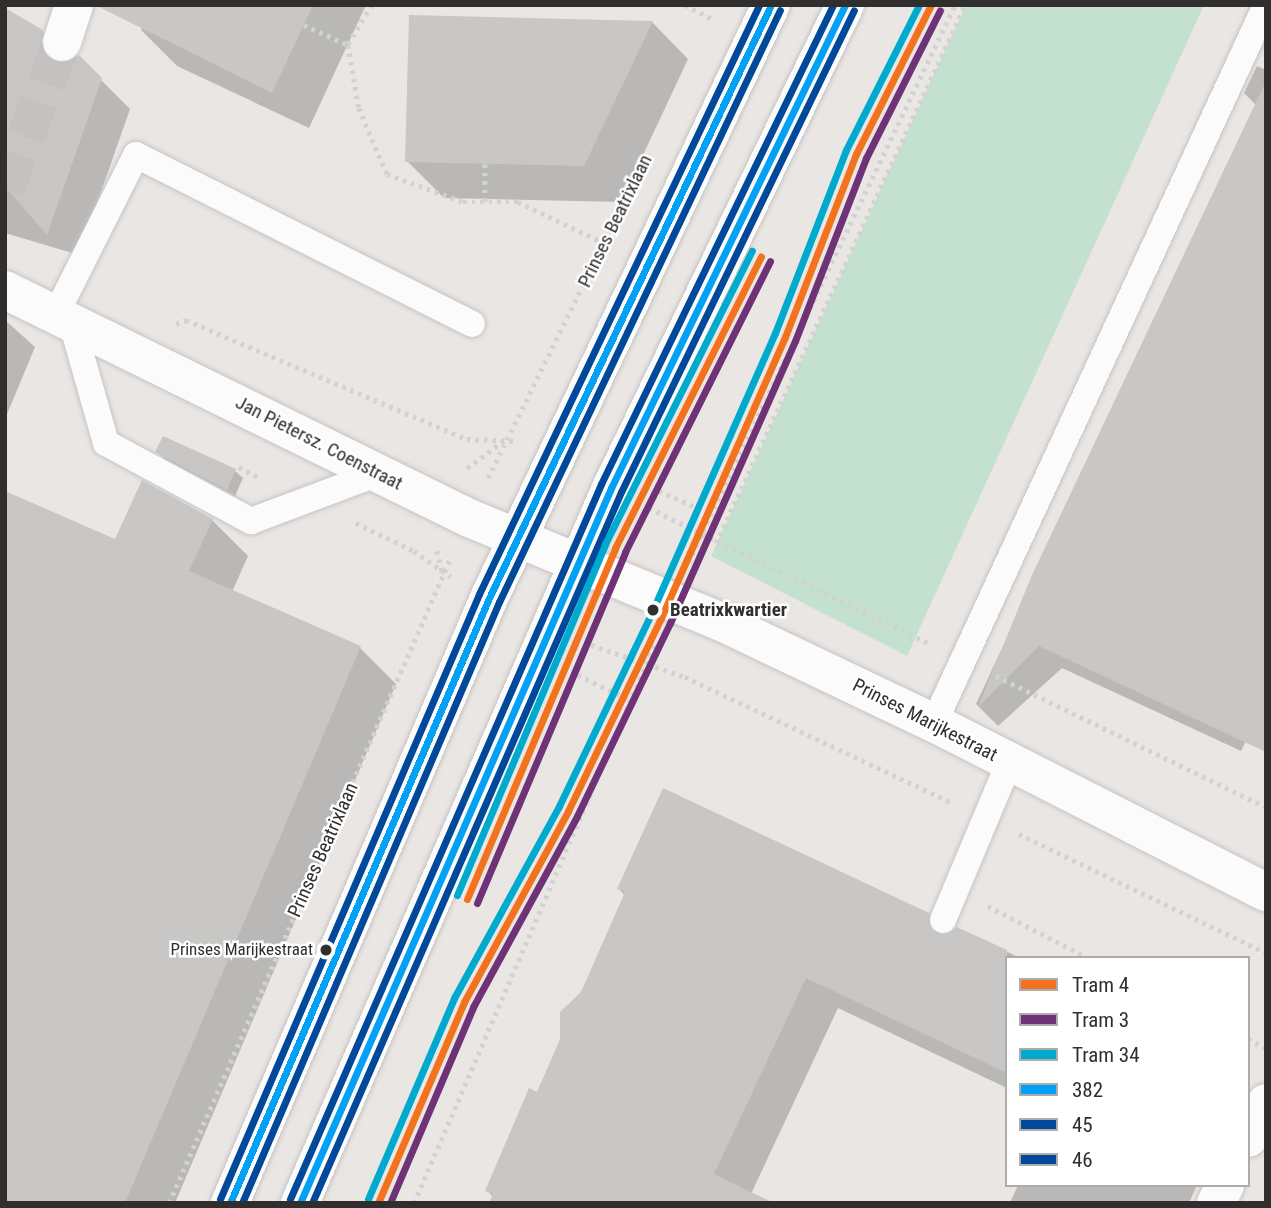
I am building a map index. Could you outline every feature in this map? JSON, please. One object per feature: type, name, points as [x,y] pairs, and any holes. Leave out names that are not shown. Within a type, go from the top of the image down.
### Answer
[{"type":"street","points":[[62,42],[74,5]]},
{"type":"street","points":[[230,1203],[516,537],[771,5]]},
{"type":"street","points":[[300,1203],[578,563],[845,5]]},
{"type":"street","name":"Jan Pietersz. Coenstraat","points":[[5,290],[516,537]]},
{"type":"street","points":[[516,537],[578,563]]},
{"type":"street","name":"Prinses Marijkestraat","points":[[578,563],[724,623],[934,723],[1266,892]]},
{"type":"street","points":[[1250,1134],[1266,1103]]},
{"type":"street","points":[[1216,1203],[1224,1187]]},
{"type":"lane","points":[[934,723],[1265,5]]},
{"type":"lane","points":[[379,473],[251,521],[106,443],[63,317],[136,155],[472,324]]},
{"type":"lane","points":[[943,920],[1009,763]]},
{"type":"path","points":[[372,5],[348,45],[359,108],[387,173],[463,202],[518,202],[604,243]]},
{"type":"path","points":[[685,5],[714,20]]},
{"type":"path","points":[[716,543],[965,5]]},
{"type":"path","points":[[708,32],[718,12]]},
{"type":"path","points":[[304,24],[348,45]]},
{"type":"path","points":[[485,164],[485,202]]},
{"type":"path","name":"Prinses Beatrixlaan","points":[[124,346],[186,320],[467,439],[508,437],[623,205]]},
{"type":"path","name":"Prinses Beatrixlaan","points":[[169,1203],[443,574]]},
{"type":"path","points":[[956,890],[1084,956]]},
{"type":"path","points":[[1250,1041],[1266,1048]]},
{"type":"green space","points":[[966,5],[1204,5],[907,656],[711,556]]},
{"type":"building","points":[[95,5],[313,5],[272,93]]},
{"type":"building","points":[[5,8],[43,30],[46,57],[66,63],[79,55],[102,78],[47,235],[5,186]]},
{"type":"building","points":[[409,15],[653,21],[584,166],[405,162]]},
{"type":"building","points":[[1266,81],[1266,752],[1039,646],[978,707],[1032,575]]},
{"type":"building","points":[[163,436],[236,469],[227,490],[155,452]]},
{"type":"building","points":[[142,480],[213,519],[189,571],[361,646],[125,1203],[5,1203],[5,491],[115,539]]},
{"type":"building","points":[[663,788],[929,913],[936,934],[957,927],[1007,950],[1005,1072],[806,978],[714,1174],[774,1203],[489,1203],[493,1194],[485,1191],[529,1088],[537,1092],[560,1039],[560,1012],[581,992],[625,892],[617,889]]},
{"type":"tunnel","points":[[5,190],[62,42]]},
{"type":"tram line","name":"34","points":[[368,1199],[454,998],[559,806],[651,614],[775,333],[846,150],[919,5]]},
{"type":"tram line","name":"4","points":[[378,1203],[464,1002],[568,811],[661,618],[785,337],[856,154],[931,5]]},
{"type":"tram line","name":"3","points":[[390,1203],[473,1007],[577,816],[670,623],[795,341],[866,158],[940,10]]},
{"type":"tram line","name":"34","points":[[457,895],[605,544],[752,251]]},
{"type":"tram line","name":"4","points":[[467,899],[615,548],[761,256]]},
{"type":"tram line","name":"3","points":[[477,903],[625,552],[770,261]]},
{"type":"transit line","name":"46","points":[[220,1199],[479,594],[759,5]]},
{"type":"transit line","name":"382","points":[[230,1203],[489,598],[771,5]]},
{"type":"transit line","name":"46","points":[[290,1199],[601,484],[833,5]]},
{"type":"transit line","name":"382","points":[[300,1203],[611,488],[845,5]]},
{"type":"transit line","name":"45","points":[[242,1203],[499,602],[780,10]]},
{"type":"transit line","name":"45","points":[[312,1203],[621,492],[854,10]]},
{"type":"place","name":"Beatrixkwartier","points":[[653,610]]},
{"type":"place","name":"Prinses Marijkestraat","points":[[326,950]]}]
